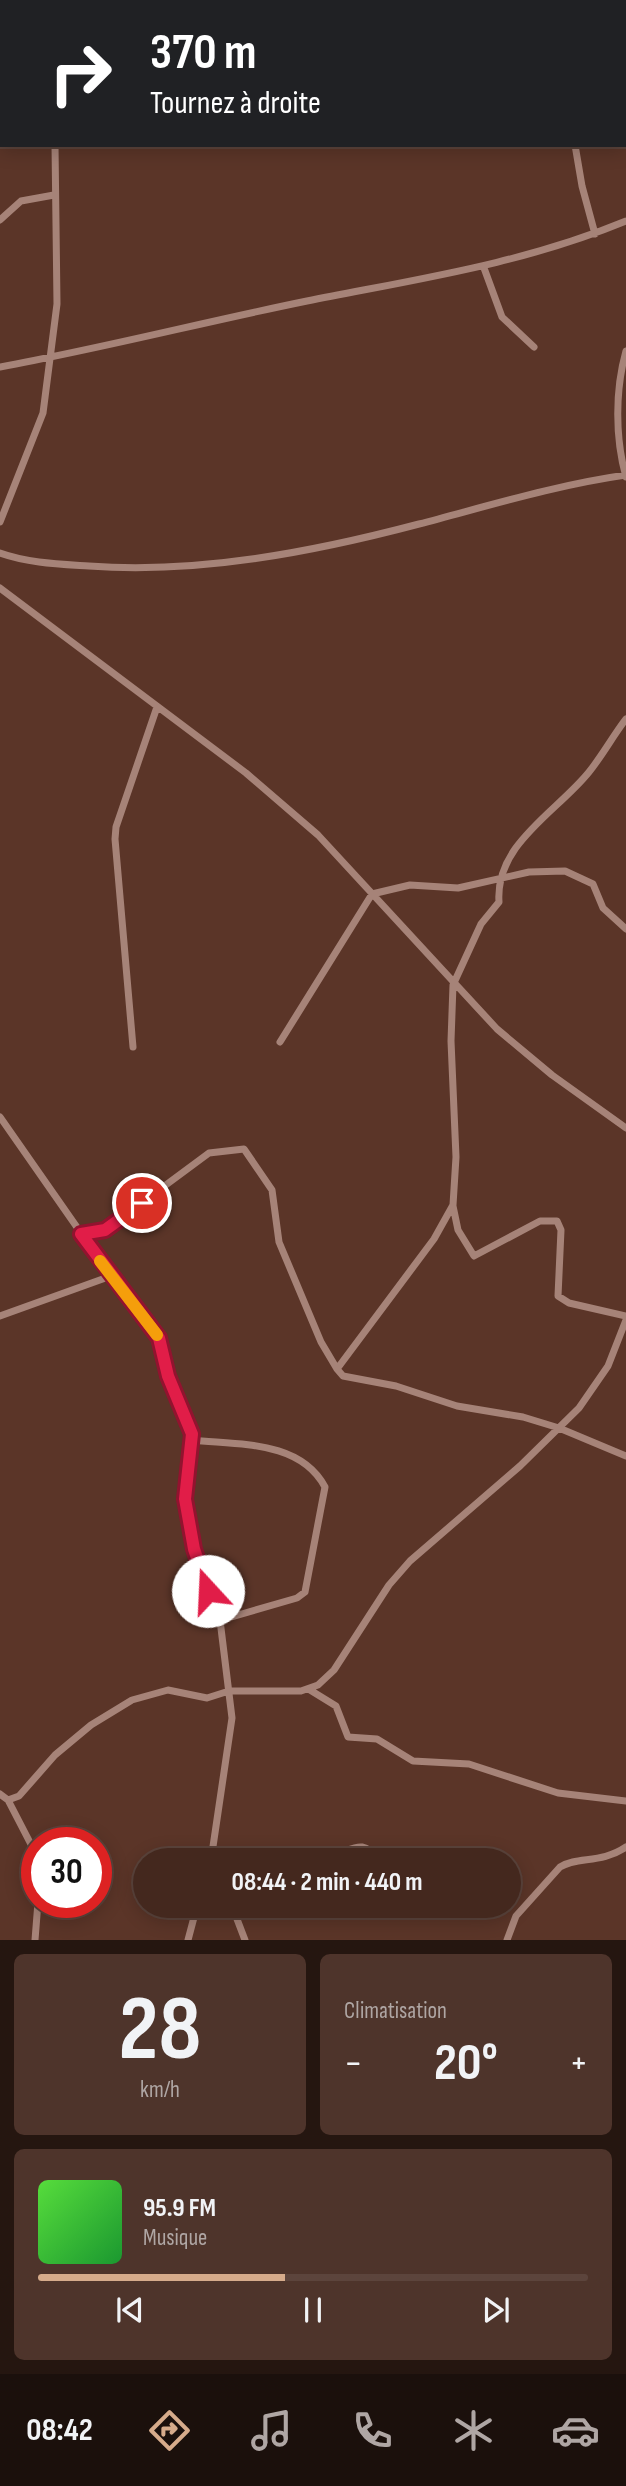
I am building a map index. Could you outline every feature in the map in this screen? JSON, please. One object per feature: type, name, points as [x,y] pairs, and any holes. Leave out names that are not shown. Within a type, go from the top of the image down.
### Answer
[{"type":"street","points":[[0,522],[43,413],[57,304],[55,147]]},
{"type":"street","points":[[575,147],[584,195],[595,234]]},
{"type":"street","points":[[0,220],[21,201],[54,195]]},
{"type":"street","points":[[0,367],[306,302],[484,268],[549,251],[626,222]]},
{"type":"street","points":[[484,268],[502,317],[534,346]]},
{"type":"street","points":[[0,553],[18,559],[118,568],[214,565],[365,537],[508,499],[626,476],[620,449],[619,376],[626,351]]},
{"type":"street","points":[[0,588],[246,773],[318,835],[497,1030],[626,1128]]},
{"type":"street","points":[[133,1047],[115,839],[116,827],[157,707]]},
{"type":"street","points":[[310,1690],[334,1670],[389,1585],[410,1561],[579,1408],[608,1366],[626,1318],[569,1303],[558,1296],[561,1230],[557,1222],[540,1221],[474,1256],[458,1230],[453,1205],[456,1157],[451,1041],[453,985],[481,924],[499,902],[500,878],[533,826],[589,772],[626,719]]},
{"type":"street","points":[[280,1042],[372,894],[410,884],[458,888],[500,878],[552,871],[579,875],[593,884],[603,908],[626,929]]},
{"type":"street","points":[[0,1117],[111,1276],[159,1338],[168,1376],[185,1414],[192,1440],[185,1499],[194,1549],[221,1620],[229,1691],[230,1746],[215,1848]]},
{"type":"street","points":[[81,1234],[105,1230],[209,1153],[244,1149],[272,1190],[279,1242],[321,1342],[343,1376],[559,1428],[626,1456]]},
{"type":"street","points":[[337,1369],[434,1239],[453,1205]]},
{"type":"street","points":[[0,1315],[111,1276]]},
{"type":"street","points":[[192,1440],[268,1448],[293,1454],[316,1473],[325,1487],[305,1592],[298,1598],[221,1620]]},
{"type":"street","points":[[8,1800],[19,1796],[55,1755],[90,1725],[121,1706],[156,1692],[180,1692],[208,1698],[229,1691],[310,1690],[336,1706],[348,1737],[377,1739],[403,1758],[468,1764],[508,1774],[558,1793],[626,1801]]},
{"type":"street","points":[[0,1794],[8,1800],[22,1827]]},
{"type":"street","points":[[507,1940],[516,1916],[560,1867],[609,1857],[626,1847]]},
{"type":"street","points":[[35,1940],[37,1918]]},
{"type":"street","points":[[188,1940],[194,1918]]},
{"type":"street","points":[[237,1918],[245,1940]]},
{"type":"slow traffic","points":[[100,1261],[157,1335]]},
{"type":"route","points":[[142,1203],[105,1230],[97,1234],[81,1234],[159,1338],[164,1349],[168,1376],[192,1434],[185,1499],[194,1549],[208,1591]]}]
